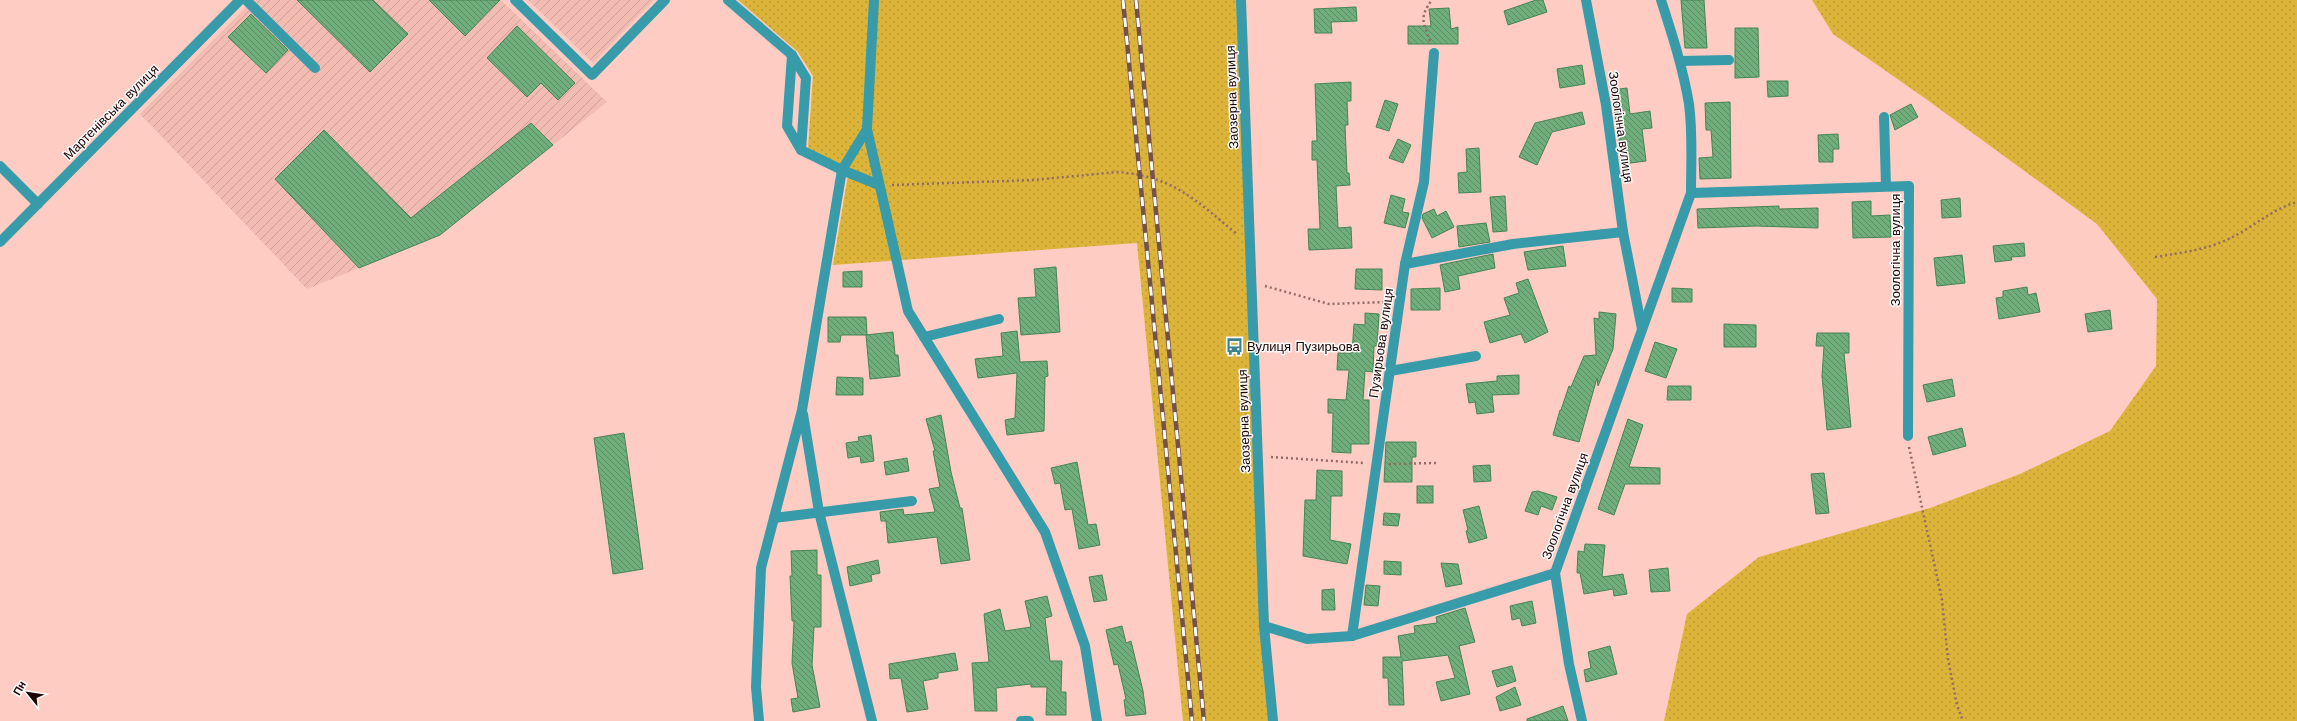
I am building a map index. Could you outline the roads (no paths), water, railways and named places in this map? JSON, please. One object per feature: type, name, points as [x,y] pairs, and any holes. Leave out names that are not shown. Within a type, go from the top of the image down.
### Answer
[{"type":"street","name":"Мартенівська вулиця","points":[[0,242],[240,0]]},
{"type":"street","points":[[246,0],[315,68]]},
{"type":"street","points":[[515,0],[592,75],[665,0]]},
{"type":"street","points":[[728,0],[792,55],[806,78],[801,150]]},
{"type":"street","points":[[874,0],[867,129],[908,311],[1045,532],[1085,646],[1098,721]]},
{"type":"street","name":"Заозерна вулиця","points":[[1241,0],[1259,456],[1264,626],[1273,721]]},
{"type":"street","name":"Зоологічна вулиця","points":[[1586,0],[1606,105],[1623,232],[1642,329]]},
{"type":"street","name":"Зоологічна вулиця","points":[[1582,721],[1569,664],[1555,574],[1691,193],[1692,144],[1689,105],[1680,62],[1661,0]]},
{"type":"street","name":"Пузирьова вулиця","points":[[1352,636],[1378,464],[1405,264],[1424,182],[1434,53]]},
{"type":"street","points":[[792,55],[787,126],[801,150],[842,170],[879,185]]},
{"type":"street","points":[[1680,62],[1729,60]]},
{"type":"street","points":[[1884,117],[1886,186]]},
{"type":"street","points":[[759,721],[756,687],[762,568],[802,410],[842,170],[867,129]]},
{"type":"street","points":[[0,166],[38,204]]},
{"type":"street","name":"Зоологічна вулиця","points":[[1691,193],[1909,186],[1908,436]]},
{"type":"street","points":[[1405,264],[1513,244],[1623,232]]},
{"type":"street","points":[[924,337],[999,319]]},
{"type":"street","points":[[1390,371],[1476,356]]},
{"type":"street","points":[[802,410],[819,512],[872,721]]},
{"type":"street","points":[[774,518],[912,501]]},
{"type":"street","points":[[1264,626],[1307,639],[1352,636],[1555,574]]},
{"type":"street","points":[[1021,721],[1029,721]]},
{"type":"railway","points":[[1123,0],[1192,721]]},
{"type":"railway","points":[[1136,0],[1204,721]]},
{"type":"place","name":"Вулиця Пузирьова","points":[[1234,346]]}]
